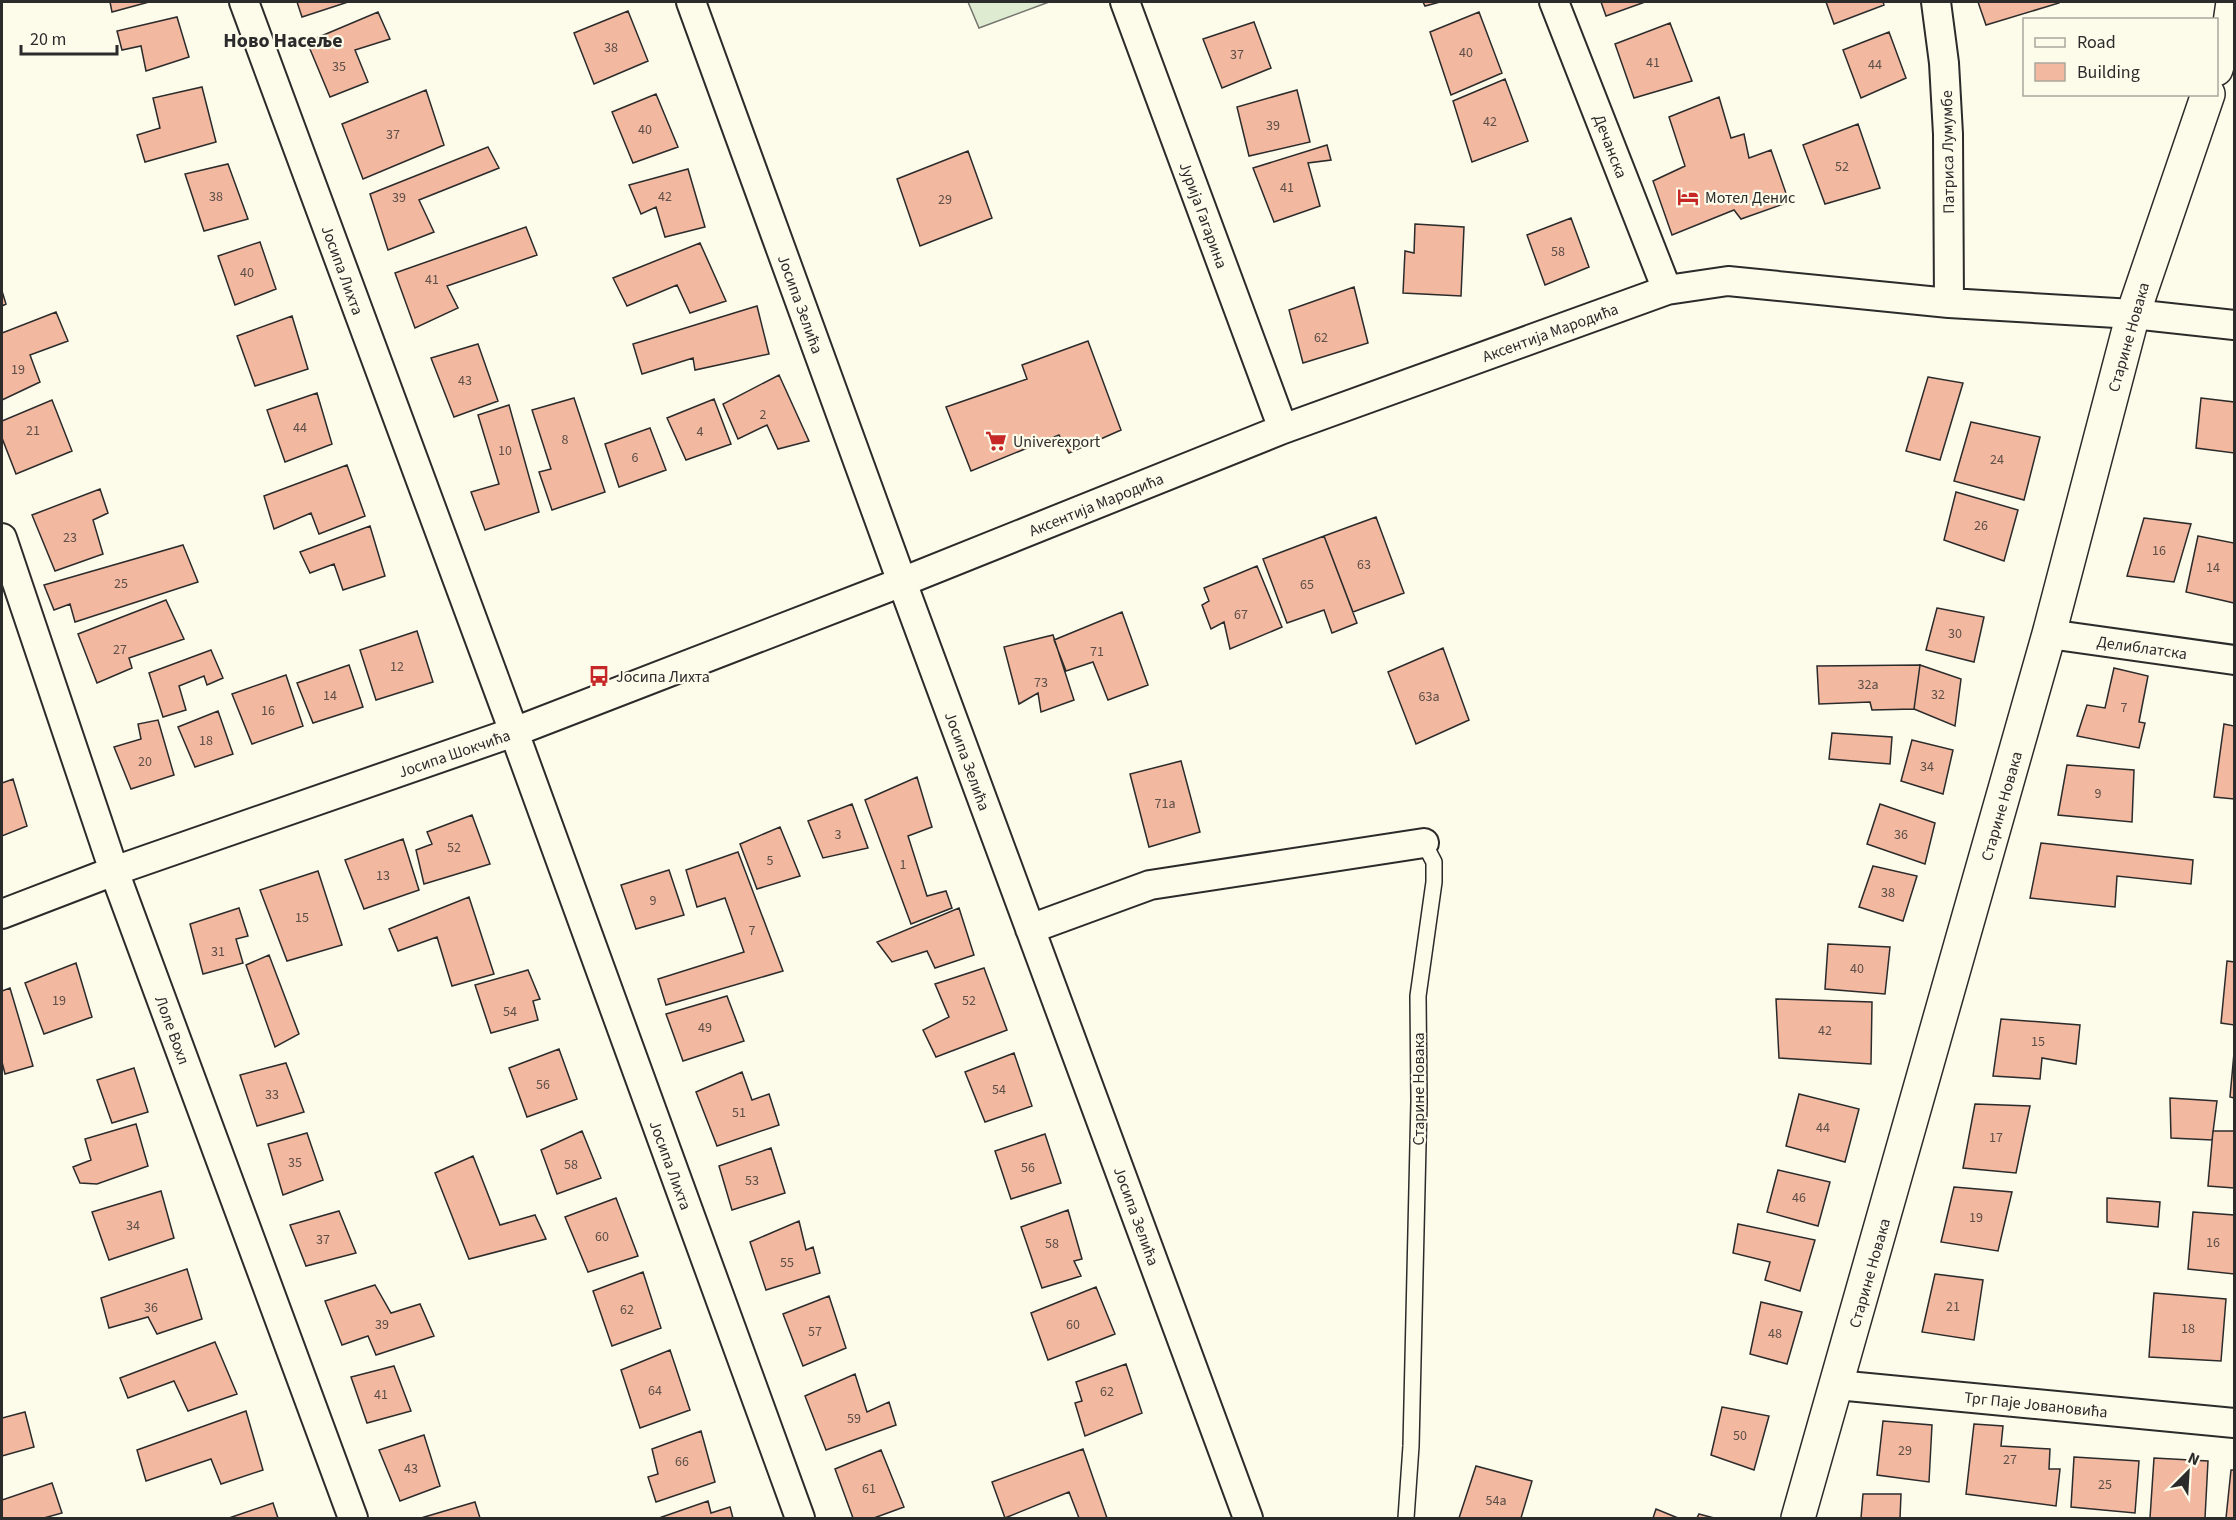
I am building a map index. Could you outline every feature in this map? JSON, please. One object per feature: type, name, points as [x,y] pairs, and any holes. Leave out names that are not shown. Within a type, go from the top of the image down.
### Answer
[{"type":"street","name":"Јосипа Лихта","points":[[244,2],[514,732],[800,1518]]},
{"type":"street","name":"Јосипа Зелића","points":[[691,2],[1248,1518]]},
{"type":"street","name":"Јурија Гагарина","points":[[1125,2],[1283,429]]},
{"type":"street","name":"Дечанска","points":[[1554,2],[1667,290]]},
{"type":"street","name":"Патриса Лумумбе","points":[[1936,2],[1944,63],[1948,134],[1948,303]]},
{"type":"street","points":[[2218,66],[2230,24],[2233,2]]},
{"type":"street","name":"Старине Новака","points":[[1798,1518],[2049,634],[2133,314],[2207,96]]},
{"type":"street","name":"Аксентија Мародића","points":[[903,582],[1283,429],[1667,290],[1728,281],[1948,303],[2133,314],[2235,325]]},
{"type":"street","name":"Лоле Вохл","points":[[2,538],[114,871],[353,1518]]},
{"type":"street","name":"Јосипа Шокчића","points":[[2,914],[114,871],[514,732],[903,582]]},
{"type":"street","name":"Делиблатска","points":[[2049,634],[2235,660]]},
{"type":"street","points":[[1030,929],[1150,885],[1424,843]]},
{"type":"street","name":"Трг Паје Јовановића","points":[[1837,1385],[2235,1423]]},
{"type":"lane","name":"Старине Новака","points":[[1406,1518],[1411,1446],[1417,1184],[1418,996],[1434,882],[1434,862],[1424,843]]},
{"type":"green space","points":[[968,2],[1049,2],[979,28]]},
{"type":"building","points":[[110,2],[149,2],[112,12]]},
{"type":"building","points":[[297,2],[348,2],[302,17]]},
{"type":"building","points":[[1423,2],[1440,2],[1425,6]]},
{"type":"building","points":[[1601,2],[1645,2],[1606,16]]},
{"type":"building","points":[[1826,2],[1883,2],[1884,5],[1834,24]]},
{"type":"building","points":[[1978,2],[2059,2],[2059,3],[1986,25]]},
{"type":"building","points":[[628,11],[648,61],[594,84],[574,33]]},
{"type":"building","points":[[378,12],[390,39],[355,50],[368,82],[330,97],[307,42]]},
{"type":"building","points":[[1479,12],[1502,73],[1451,95],[1430,32]]},
{"type":"building","points":[[177,17],[189,57],[146,71],[141,46],[122,50],[117,31]]},
{"type":"building","points":[[1254,22],[1271,68],[1222,88],[1203,39]]},
{"type":"building","points":[[1670,23],[1692,81],[1634,98],[1615,44]]},
{"type":"building","points":[[1889,32],[1906,78],[1861,98],[1843,50]]},
{"type":"building","points":[[1505,79],[1528,141],[1472,162],[1453,101]]},
{"type":"building","points":[[202,87],[216,142],[145,162],[137,135],[160,128],[153,98]]},
{"type":"building","points":[[426,90],[444,145],[363,179],[342,124]]},
{"type":"building","points":[[1297,90],[1310,142],[1249,156],[1237,107]]},
{"type":"building","points":[[656,94],[678,147],[633,163],[612,112]]},
{"type":"building","points":[[1719,97],[1731,138],[1744,134],[1749,158],[1771,150],[1789,202],[1741,219],[1734,210],[1672,235],[1653,181],[1685,166],[1669,117]]},
{"type":"building","points":[[1858,124],[1880,188],[1825,204],[1803,145]]},
{"type":"building","points":[[1327,145],[1331,160],[1308,163],[1320,206],[1274,222],[1253,168]]},
{"type":"building","points":[[488,147],[499,168],[419,200],[434,232],[388,250],[370,194]]},
{"type":"building","points":[[968,151],[992,218],[920,246],[897,179]]},
{"type":"building","points":[[228,164],[248,219],[204,231],[185,174]]},
{"type":"building","points":[[688,169],[705,227],[665,237],[656,207],[641,214],[629,185]]},
{"type":"building","points":[[1571,218],[1589,267],[1545,285],[1527,235]]},
{"type":"building","points":[[1415,224],[1464,227],[1461,296],[1403,293],[1405,251],[1414,253]]},
{"type":"building","points":[[526,227],[537,255],[447,286],[458,308],[415,328],[395,273]]},
{"type":"building","points":[[260,242],[276,289],[235,305],[218,256]]},
{"type":"building","points":[[700,243],[726,301],[690,313],[677,285],[627,306],[613,278]]},
{"type":"building","points":[[1354,287],[1368,343],[1303,363],[1289,310]]},
{"type":"building","points":[[2,291],[6,304],[2,306]]},
{"type":"building","points":[[757,306],[769,354],[695,370],[693,358],[642,374],[633,344]]},
{"type":"building","points":[[56,312],[68,341],[30,355],[40,382],[2,400],[2,333]]},
{"type":"building","points":[[292,316],[308,369],[255,386],[237,336]]},
{"type":"building","points":[[1088,341],[1121,430],[1069,453],[1059,435],[971,471],[946,407],[1027,379],[1022,365]]},
{"type":"building","points":[[478,344],[498,401],[454,417],[431,358]]},
{"type":"building","points":[[779,375],[809,441],[778,449],[767,425],[738,439],[723,404]]},
{"type":"building","points":[[1928,377],[1963,383],[1940,460],[1906,451]]},
{"type":"building","points":[[317,393],[332,444],[285,462],[267,410]]},
{"type":"building","points":[[574,398],[605,492],[552,510],[539,472],[551,469],[532,410]]},
{"type":"building","points":[[2201,398],[2234,402],[2234,453],[2196,448]]},
{"type":"building","points":[[714,399],[731,444],[686,460],[667,418]]},
{"type":"building","points":[[52,400],[72,451],[16,474],[2,438],[2,421]]},
{"type":"building","points":[[509,405],[539,512],[485,530],[471,492],[499,484],[478,415]]},
{"type":"building","points":[[1971,422],[2040,437],[2024,500],[1954,481]]},
{"type":"building","points":[[650,428],[666,470],[619,487],[605,444]]},
{"type":"building","points":[[347,465],[365,516],[319,534],[311,513],[274,529],[264,496]]},
{"type":"building","points":[[100,489],[108,513],[93,520],[103,554],[55,571],[32,515]]},
{"type":"building","points":[[1956,492],[2018,510],[2004,561],[1944,540]]},
{"type":"building","points":[[1376,517],[1404,593],[1353,612],[1324,536]]},
{"type":"building","points":[[2144,518],[2191,524],[2174,582],[2127,576]]},
{"type":"building","points":[[370,526],[385,576],[343,590],[334,564],[310,573],[300,552]]},
{"type":"building","points":[[1324,536],[1357,623],[1332,633],[1324,610],[1287,623],[1263,559]]},
{"type":"building","points":[[2198,536],[2234,543],[2234,603],[2186,592]]},
{"type":"building","points":[[183,545],[198,582],[75,622],[70,604],[54,610],[44,585]]},
{"type":"building","points":[[1257,566],[1282,627],[1230,649],[1224,622],[1211,629],[1202,605],[1209,601],[1204,588]]},
{"type":"building","points":[[166,600],[184,639],[129,658],[132,668],[97,683],[78,634]]},
{"type":"building","points":[[1937,608],[1984,617],[1974,662],[1926,650]]},
{"type":"building","points":[[1122,612],[1148,685],[1108,700],[1093,662],[1066,671],[1054,640]]},
{"type":"building","points":[[417,631],[433,682],[376,700],[360,650]]},
{"type":"building","points":[[1053,635],[1074,700],[1041,712],[1038,693],[1019,704],[1004,647]]},
{"type":"building","points":[[1443,648],[1469,720],[1416,744],[1388,672]]},
{"type":"building","points":[[211,650],[223,678],[207,685],[204,676],[179,686],[186,710],[163,717],[149,673]]},
{"type":"building","points":[[349,665],[363,707],[313,723],[297,683]]},
{"type":"building","points":[[1920,665],[1914,709],[1872,710],[1870,702],[1819,704],[1817,666]]},
{"type":"building","points":[[1920,665],[1961,679],[1955,726],[1914,709]]},
{"type":"building","points":[[2114,668],[2148,676],[2139,722],[2145,723],[2139,748],[2077,736],[2087,705],[2105,708]]},
{"type":"building","points":[[286,675],[303,726],[252,744],[232,694]]},
{"type":"building","points":[[218,711],[233,754],[195,767],[178,727]]},
{"type":"building","points":[[158,720],[174,775],[131,789],[114,747],[141,739],[138,724]]},
{"type":"building","points":[[2224,724],[2234,726],[2234,799],[2214,797]]},
{"type":"building","points":[[1832,733],[1892,737],[1890,764],[1829,759]]},
{"type":"building","points":[[1912,740],[1953,750],[1943,794],[1901,781]]},
{"type":"building","points":[[1181,761],[1200,832],[1149,847],[1130,774]]},
{"type":"building","points":[[2067,765],[2134,770],[2132,822],[2058,815]]},
{"type":"building","points":[[917,777],[932,827],[908,836],[927,896],[946,891],[952,908],[911,924],[865,800]]},
{"type":"building","points":[[13,779],[27,826],[2,836],[2,783]]},
{"type":"building","points":[[852,804],[868,848],[823,858],[808,821]]},
{"type":"building","points":[[1880,804],[1935,823],[1925,864],[1867,844]]},
{"type":"building","points":[[472,815],[490,864],[424,884],[416,850],[432,844],[427,832]]},
{"type":"building","points":[[780,827],[800,876],[757,889],[740,844]]},
{"type":"building","points":[[403,839],[419,890],[364,909],[345,860]]},
{"type":"building","points":[[2041,843],[2193,860],[2191,884],[2117,876],[2115,907],[2030,898]]},
{"type":"building","points":[[738,852],[783,971],[666,1005],[658,979],[744,952],[725,898],[697,907],[686,870]]},
{"type":"building","points":[[1873,866],[1917,876],[1903,921],[1859,907]]},
{"type":"building","points":[[669,870],[684,915],[636,929],[621,885]]},
{"type":"building","points":[[318,871],[342,945],[287,961],[260,890]]},
{"type":"building","points":[[469,897],[494,974],[452,986],[437,937],[398,951],[389,929]]},
{"type":"building","points":[[239,908],[248,936],[236,939],[243,963],[203,974],[190,924]]},
{"type":"building","points":[[959,908],[974,955],[935,968],[927,951],[892,962],[877,942]]},
{"type":"building","points":[[1828,944],[1890,947],[1885,994],[1825,989]]},
{"type":"building","points":[[269,955],[299,1034],[275,1047],[246,965]]},
{"type":"building","points":[[2227,961],[2234,962],[2234,1025],[2221,1023]]},
{"type":"building","points":[[76,963],[92,1017],[44,1034],[25,983]]},
{"type":"building","points":[[984,968],[1007,1030],[936,1057],[923,1030],[949,1017],[935,984]]},
{"type":"building","points":[[528,970],[540,999],[533,1001],[538,1020],[491,1033],[475,985]]},
{"type":"building","points":[[10,988],[33,1066],[5,1074],[2,1062],[2,991]]},
{"type":"building","points":[[727,996],[744,1041],[683,1061],[666,1014]]},
{"type":"building","points":[[1776,999],[1872,1002],[1871,1064],[1779,1058]]},
{"type":"building","points":[[2001,1019],[2080,1025],[2076,1064],[2042,1058],[2040,1079],[1993,1076]]},
{"type":"building","points":[[559,1049],[577,1099],[527,1117],[509,1068]]},
{"type":"building","points":[[1014,1053],[1032,1106],[985,1122],[965,1072]]},
{"type":"building","points":[[2234,1053],[2234,1098],[2230,1097]]},
{"type":"building","points":[[286,1063],[304,1112],[257,1126],[240,1075]]},
{"type":"building","points":[[134,1068],[148,1112],[112,1123],[97,1080]]},
{"type":"building","points":[[742,1072],[752,1100],[769,1094],[779,1125],[717,1146],[696,1092]]},
{"type":"building","points":[[1799,1094],[1859,1109],[1845,1162],[1786,1146]]},
{"type":"building","points":[[2170,1098],[2217,1101],[2212,1140],[2171,1138]]},
{"type":"building","points":[[1975,1104],[2030,1106],[2016,1173],[1963,1168]]},
{"type":"building","points":[[136,1124],[148,1166],[97,1184],[80,1183],[73,1167],[91,1160],[85,1139]]},
{"type":"building","points":[[582,1131],[601,1178],[557,1194],[541,1150]]},
{"type":"building","points":[[2213,1131],[2234,1131],[2234,1188],[2208,1186]]},
{"type":"building","points":[[307,1133],[323,1180],[283,1195],[268,1144]]},
{"type":"building","points":[[1045,1134],[1061,1183],[1011,1199],[995,1151]]},
{"type":"building","points":[[771,1148],[785,1193],[732,1210],[719,1166]]},
{"type":"building","points":[[473,1156],[500,1225],[535,1215],[546,1239],[469,1259],[435,1173]]},
{"type":"building","points":[[1778,1170],[1830,1182],[1818,1226],[1767,1212]]},
{"type":"building","points":[[1954,1187],[2012,1192],[1998,1251],[1941,1242]]},
{"type":"building","points":[[161,1191],[174,1238],[109,1260],[92,1212]]},
{"type":"building","points":[[616,1198],[638,1256],[588,1272],[565,1217]]},
{"type":"building","points":[[2107,1198],[2160,1202],[2158,1227],[2107,1222]]},
{"type":"building","points":[[1068,1210],[1082,1259],[1074,1261],[1081,1276],[1042,1288],[1021,1227]]},
{"type":"building","points":[[339,1211],[356,1253],[306,1266],[290,1225]]},
{"type":"building","points":[[2193,1212],[2234,1215],[2234,1274],[2188,1269]]},
{"type":"building","points":[[799,1221],[806,1250],[813,1247],[820,1273],[766,1290],[750,1242]]},
{"type":"building","points":[[1738,1224],[1815,1240],[1800,1291],[1765,1280],[1770,1262],[1733,1253]]},
{"type":"building","points":[[187,1269],[202,1319],[157,1334],[148,1317],[109,1328],[101,1298]]},
{"type":"building","points":[[643,1272],[661,1328],[612,1346],[593,1291]]},
{"type":"building","points":[[1935,1274],[1983,1280],[1974,1340],[1922,1332]]},
{"type":"building","points":[[375,1285],[391,1313],[420,1304],[434,1336],[376,1355],[368,1336],[342,1345],[325,1301]]},
{"type":"building","points":[[1096,1287],[1115,1334],[1048,1360],[1031,1313]]},
{"type":"building","points":[[2154,1293],[2226,1299],[2221,1361],[2149,1357]]},
{"type":"building","points":[[829,1296],[846,1348],[803,1366],[783,1314]]},
{"type":"building","points":[[1761,1302],[1802,1312],[1787,1364],[1750,1354]]},
{"type":"building","points":[[215,1342],[237,1394],[188,1411],[174,1381],[128,1398],[120,1378]]},
{"type":"building","points":[[670,1350],[690,1410],[640,1428],[621,1370]]},
{"type":"building","points":[[1126,1364],[1142,1413],[1085,1436],[1075,1403],[1082,1401],[1076,1382]]},
{"type":"building","points":[[394,1366],[411,1411],[367,1423],[351,1377]]},
{"type":"building","points":[[855,1374],[867,1412],[889,1402],[896,1425],[826,1450],[805,1396]]},
{"type":"building","points":[[1722,1407],[1769,1416],[1754,1470],[1711,1455]]},
{"type":"building","points":[[246,1411],[263,1470],[221,1484],[211,1459],[146,1481],[137,1450]]},
{"type":"building","points":[[25,1412],[34,1447],[2,1456],[2,1418]]},
{"type":"building","points":[[1883,1421],[1932,1425],[1929,1482],[1877,1475]]},
{"type":"building","points":[[1974,1424],[2003,1426],[2001,1446],[2050,1449],[2049,1469],[2060,1469],[2056,1506],[1966,1494]]},
{"type":"building","points":[[701,1431],[715,1482],[656,1502],[648,1477],[658,1474],[652,1449]]},
{"type":"building","points":[[424,1435],[440,1486],[400,1501],[379,1450]]},
{"type":"building","points":[[1083,1449],[1107,1518],[1079,1518],[1069,1492],[1005,1518],[992,1482]]},
{"type":"building","points":[[881,1450],[904,1507],[874,1518],[853,1518],[835,1469]]},
{"type":"building","points":[[2074,1457],[2139,1461],[2135,1513],[2071,1507]]},
{"type":"building","points":[[2154,1458],[2208,1461],[2205,1518],[2150,1518]]},
{"type":"building","points":[[1476,1466],[1532,1481],[1521,1518],[1459,1518]]},
{"type":"building","points":[[2231,1470],[2234,1470],[2234,1518],[2226,1518]]},
{"type":"building","points":[[52,1483],[62,1513],[44,1518],[2,1518],[2,1500]]},
{"type":"building","points":[[1863,1494],[1901,1494],[1900,1518],[1861,1518]]},
{"type":"building","points":[[708,1501],[711,1513],[730,1507],[733,1518],[659,1518]]},
{"type":"building","points":[[475,1502],[480,1518],[421,1518]]},
{"type":"building","points":[[273,1503],[278,1518],[229,1518]]},
{"type":"building","points":[[1656,1509],[1678,1518],[1653,1518]]},
{"type":"building","points":[[1699,1514],[1714,1518],[1697,1518]]},
{"type":"place","name":"Мотел Денис","points":[[1688,197]]},
{"type":"place","name":"Univerexport","points":[[996,441]]},
{"type":"place","name":"Јосипа Лихта","points":[[599,676]]},
{"type":"district","name":"Ново Насеље","points":[[283,40]]}]
